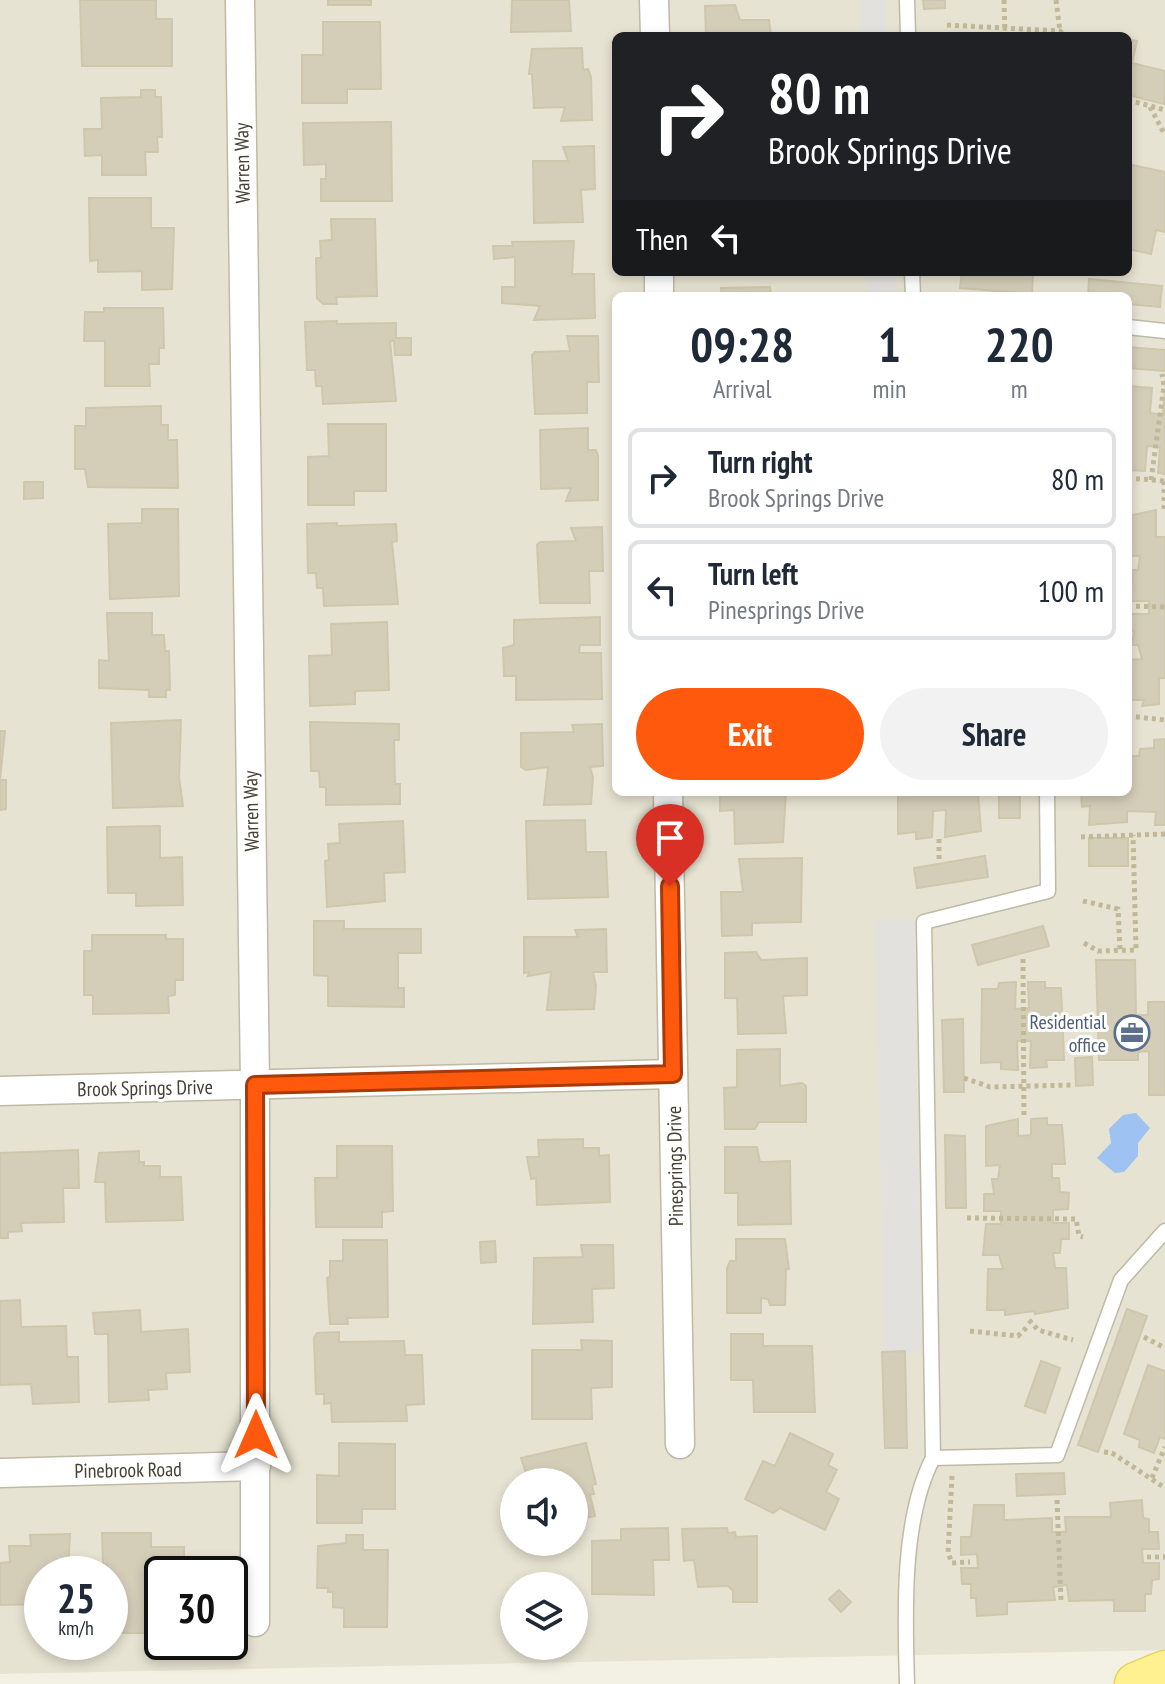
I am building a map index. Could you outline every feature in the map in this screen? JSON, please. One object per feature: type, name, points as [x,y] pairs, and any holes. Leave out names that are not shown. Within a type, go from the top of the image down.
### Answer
[{"type":"main road","points":[[1136,1684],[1165,1672]]},
{"type":"street","name":"Warren Way","points":[[240,0],[255,1085],[255,1622]]},
{"type":"street","points":[[654,0],[655,32]]},
{"type":"street","name":"Pinesprings Drive","points":[[668,796],[680,1444]]},
{"type":"street","name":"Brook Springs Drive","points":[[0,1091],[673,1074]]},
{"type":"street","name":"Pinebrook Road","points":[[0,1473],[256,1466]]},
{"type":"lane","points":[[907,0],[908,32]]},
{"type":"lane","points":[[1132,327],[1165,331]]},
{"type":"lane","points":[[907,1684],[907,1556],[924,1475],[933,1458],[924,922],[1048,891],[1047,796]]},
{"type":"lane","points":[[933,1458],[1057,1455],[1121,1280],[1165,1231]]},
{"type":"path","points":[[1004,0],[1005,32]]},
{"type":"path","points":[[1056,0],[1062,32]]},
{"type":"path","points":[[947,25],[1045,32]]},
{"type":"path","points":[[1132,101],[1165,110]]},
{"type":"path","points":[[1149,106],[1165,135]]},
{"type":"path","points":[[1151,480],[1164,386],[1162,374]]},
{"type":"path","points":[[1132,478],[1164,481],[1164,509]]},
{"type":"path","points":[[1132,606],[1165,607]]},
{"type":"path","points":[[1132,716],[1165,720]]},
{"type":"path","points":[[1081,837],[1165,834]]},
{"type":"path","points":[[1084,943],[1098,951],[1136,950],[1133,835]]},
{"type":"path","points":[[939,839],[939,863]]},
{"type":"path","points":[[1083,901],[1118,909],[1120,950]]},
{"type":"path","points":[[1023,959],[1024,1119]]},
{"type":"path","points":[[964,1078],[990,1087],[1072,1085]]},
{"type":"path","points":[[967,1218],[1076,1219],[1079,1236],[1083,1237]]},
{"type":"path","points":[[970,1331],[1018,1336],[1029,1322],[1055,1337],[1073,1340]]},
{"type":"path","points":[[1144,1337],[1165,1348]]},
{"type":"path","points":[[1152,1478],[1165,1447]]},
{"type":"path","points":[[1104,1452],[1165,1488]]},
{"type":"path","points":[[952,1475],[948,1553],[952,1563],[970,1562]]},
{"type":"path","points":[[1057,1500],[1061,1601]]},
{"type":"path","points":[[1147,1557],[1165,1557]]},
{"type":"shaded area","points":[[0,0],[1165,0],[1165,1650],[0,1674]]},
{"type":"shaded area","points":[[861,0],[885,0],[886,32],[861,32]]},
{"type":"shaded area","points":[[866,276],[895,276],[895,292],[867,292]]},
{"type":"shaded area","points":[[876,920],[915,920],[922,1353],[884,1354]]},
{"type":"water","points":[[1136,1113],[1150,1128],[1138,1143],[1138,1156],[1124,1172],[1115,1173],[1097,1158],[1111,1143],[1109,1129],[1123,1115]]},
{"type":"building","points":[[80,0],[156,0],[156,19],[172,19],[172,66],[82,66]]},
{"type":"building","points":[[328,0],[371,0],[371,5],[328,5]]},
{"type":"building","points":[[512,0],[569,0],[571,31],[511,32]]},
{"type":"building","points":[[923,0],[945,0],[945,8],[924,9]]},
{"type":"building","points":[[735,5],[740,20],[769,20],[770,32],[706,32],[705,6]]},
{"type":"building","points":[[323,22],[380,22],[381,89],[347,89],[347,103],[302,103],[302,55],[323,55]]},
{"type":"building","points":[[1132,40],[1137,41],[1132,63]]},
{"type":"building","points":[[582,48],[583,70],[588,69],[591,77],[592,120],[561,121],[565,107],[534,108],[532,74],[529,74],[532,49]]},
{"type":"building","points":[[1132,63],[1165,71],[1164,104],[1132,96]]},
{"type":"building","points":[[141,90],[155,90],[155,97],[161,97],[162,137],[157,137],[158,152],[145,152],[146,175],[102,175],[102,155],[85,156],[84,129],[102,129],[101,98],[141,97]]},
{"type":"building","points":[[391,122],[392,201],[321,201],[321,179],[326,179],[326,164],[304,165],[303,123]]},
{"type":"building","points":[[594,146],[595,189],[581,190],[583,222],[534,223],[533,161],[568,161],[563,147]]},
{"type":"building","points":[[1132,165],[1165,172],[1165,232],[1156,230],[1151,254],[1132,250]]},
{"type":"building","points":[[89,198],[151,198],[151,228],[174,228],[172,289],[142,290],[142,271],[98,272],[98,260],[90,261]]},
{"type":"building","points":[[331,219],[375,219],[377,296],[336,297],[337,304],[323,304],[317,298],[316,258],[321,258],[320,241],[332,240]]},
{"type":"building","points":[[574,241],[572,274],[594,274],[595,318],[534,320],[540,306],[502,303],[502,287],[515,287],[515,257],[494,259],[493,246],[513,246],[512,242]]},
{"type":"building","points":[[962,276],[1033,276],[1032,292],[960,288]]},
{"type":"building","points":[[1089,279],[1162,286],[1160,307],[1132,304],[1132,292],[1088,292]]},
{"type":"building","points":[[770,287],[771,292],[722,292],[721,288]]},
{"type":"building","points":[[104,308],[163,308],[164,348],[159,348],[159,364],[149,364],[150,386],[105,386],[105,341],[84,341],[85,312],[104,312]]},
{"type":"building","points":[[337,321],[337,324],[396,323],[396,338],[411,338],[411,355],[395,355],[394,341],[390,341],[396,401],[323,404],[322,386],[316,386],[315,370],[307,370],[305,322]]},
{"type":"building","points":[[567,336],[598,336],[599,382],[587,382],[587,413],[535,414],[532,355],[535,352],[570,351]]},
{"type":"building","points":[[1132,347],[1165,350],[1165,371],[1132,368]]},
{"type":"building","points":[[1132,386],[1152,388],[1150,413],[1163,415],[1165,390],[1165,474],[1158,473],[1160,447],[1147,446],[1145,471],[1132,470]]},
{"type":"building","points":[[161,406],[161,425],[168,425],[168,440],[177,440],[178,488],[88,487],[85,469],[75,469],[75,426],[86,426],[86,408]]},
{"type":"building","points":[[328,424],[386,424],[386,491],[354,491],[354,505],[308,505],[308,457],[329,456]]},
{"type":"building","points":[[588,428],[588,450],[596,450],[598,456],[598,500],[566,501],[571,488],[541,489],[540,430]]},
{"type":"building","points":[[24,482],[43,482],[43,498],[24,499]]},
{"type":"building","points":[[142,509],[178,509],[179,596],[110,599],[108,524],[142,523]]},
{"type":"building","points":[[1156,510],[1156,537],[1165,537],[1165,678],[1159,678],[1159,704],[1142,706],[1144,700],[1132,700],[1132,660],[1142,659],[1138,645],[1132,645],[1132,614],[1149,614],[1149,601],[1132,601],[1132,570],[1138,570],[1140,556],[1132,556],[1132,515]]},
{"type":"building","points":[[337,523],[337,526],[396,524],[397,541],[392,542],[398,604],[324,606],[323,588],[317,588],[316,573],[308,573],[307,524]]},
{"type":"building","points":[[602,527],[603,571],[589,571],[590,603],[540,603],[537,545],[540,542],[576,541],[571,528]]},
{"type":"building","points":[[107,613],[152,613],[152,635],[164,635],[165,651],[169,651],[170,690],[166,690],[166,697],[149,697],[149,690],[99,688],[99,660],[109,661]]},
{"type":"building","points":[[600,617],[600,645],[580,645],[579,653],[601,653],[602,699],[516,700],[516,676],[504,676],[503,648],[514,645],[514,620]]},
{"type":"building","points":[[387,622],[389,690],[355,691],[355,704],[310,706],[309,656],[332,655],[331,624]]},
{"type":"building","points":[[181,720],[179,778],[183,806],[113,808],[111,723]]},
{"type":"building","points":[[310,722],[399,724],[399,740],[394,740],[395,784],[400,784],[400,804],[326,805],[326,787],[320,787],[319,771],[311,771]]},
{"type":"building","points":[[602,724],[603,766],[590,767],[593,777],[591,804],[544,805],[548,767],[526,770],[521,767],[521,733],[574,732],[572,725]]},
{"type":"building","points":[[0,731],[5,731],[0,780]]},
{"type":"building","points":[[1165,739],[1165,825],[1155,825],[1156,812],[1127,811],[1127,822],[1089,825],[1090,806],[1082,807],[1081,796],[1132,796],[1132,756],[1139,756],[1140,749],[1154,748],[1154,740]]},
{"type":"building","points":[[0,780],[6,780],[6,809],[0,810]]},
{"type":"building","points":[[720,796],[786,796],[783,842],[735,844],[734,810],[720,811]]},
{"type":"building","points":[[898,796],[978,796],[981,831],[945,837],[946,810],[933,811],[932,837],[916,839],[916,832],[898,834]]},
{"type":"building","points":[[999,796],[1020,796],[1020,818],[999,818]]},
{"type":"building","points":[[585,820],[586,852],[606,852],[608,897],[528,899],[526,821]]},
{"type":"building","points":[[403,821],[405,872],[384,873],[385,901],[327,907],[325,861],[329,860],[328,844],[340,843],[339,824]]},
{"type":"building","points":[[160,826],[160,858],[182,857],[183,905],[136,906],[136,893],[108,893],[107,827]]},
{"type":"building","points":[[1089,838],[1128,838],[1128,866],[1089,866]]},
{"type":"building","points":[[985,856],[988,877],[917,888],[914,868]]},
{"type":"building","points":[[802,858],[801,922],[752,923],[752,935],[722,936],[721,892],[743,892],[739,859]]},
{"type":"building","points":[[314,921],[344,921],[344,929],[421,929],[421,953],[398,953],[398,988],[404,988],[404,1007],[328,1006],[328,976],[314,975]]},
{"type":"building","points":[[1043,926],[1049,946],[978,965],[972,945]]},
{"type":"building","points":[[606,929],[607,972],[593,972],[596,986],[594,1009],[547,1010],[551,972],[528,976],[529,972],[524,973],[524,937],[578,937],[575,930]]},
{"type":"building","points":[[92,935],[166,935],[166,939],[183,939],[183,980],[175,980],[175,995],[168,996],[169,1013],[93,1014],[93,995],[84,995],[84,951],[92,951]]},
{"type":"building","points":[[756,952],[761,960],[807,958],[807,995],[783,996],[786,1033],[738,1034],[737,998],[725,998],[725,953]]},
{"type":"building","name":"Residential office","points":[[1096,960],[1135,960],[1136,1015],[1148,1015],[1148,1002],[1165,1002],[1165,1095],[1149,1095],[1149,1051],[1138,1052],[1138,1060],[1099,1060]]},
{"type":"building","points":[[1016,982],[1015,1009],[1029,1008],[1028,982],[1045,982],[1045,988],[1061,988],[1064,1060],[1046,1060],[1047,1067],[1030,1068],[1031,1041],[1017,1041],[1018,1070],[1001,1069],[1001,1062],[981,1063],[982,989],[998,989],[999,983]]},
{"type":"building","points":[[963,1019],[964,1092],[944,1092],[942,1020]]},
{"type":"building","points":[[780,1049],[780,1086],[802,1083],[806,1086],[806,1122],[759,1122],[755,1129],[725,1129],[724,1088],[737,1087],[737,1050]]},
{"type":"building","points":[[1092,1057],[1093,1085],[1076,1086],[1075,1058]]},
{"type":"building","points":[[1047,1118],[1047,1125],[1062,1125],[1065,1164],[1052,1164],[1052,1178],[1059,1178],[1060,1192],[1069,1193],[1068,1209],[1053,1210],[1053,1223],[1069,1223],[1069,1239],[1061,1239],[1060,1253],[1053,1253],[1055,1268],[1066,1268],[1068,1308],[1005,1315],[1005,1310],[987,1310],[988,1269],[1003,1269],[999,1255],[983,1255],[986,1224],[1001,1224],[1001,1211],[984,1211],[984,1194],[994,1194],[992,1179],[998,1179],[1000,1165],[986,1166],[986,1126],[1018,1119],[1018,1136],[1031,1135],[1031,1119]]},
{"type":"building","points":[[945,1135],[965,1136],[966,1208],[946,1208]]},
{"type":"building","points":[[583,1139],[583,1148],[599,1148],[599,1156],[609,1155],[610,1202],[537,1205],[536,1178],[531,1179],[527,1157],[539,1157],[538,1140]]},
{"type":"building","points":[[337,1146],[392,1146],[393,1211],[382,1212],[382,1227],[316,1227],[315,1178],[337,1178]]},
{"type":"building","points":[[725,1147],[757,1147],[760,1162],[790,1161],[791,1224],[738,1225],[738,1193],[725,1193]]},
{"type":"building","points":[[78,1150],[79,1188],[63,1188],[64,1222],[21,1223],[22,1231],[8,1232],[8,1238],[0,1238],[0,1153]]},
{"type":"building","points":[[139,1151],[139,1162],[144,1162],[144,1166],[160,1166],[160,1177],[181,1177],[183,1220],[106,1222],[105,1182],[95,1182],[99,1153]]},
{"type":"building","points":[[736,1239],[785,1239],[789,1269],[786,1269],[785,1305],[770,1305],[768,1299],[761,1298],[761,1313],[727,1313],[727,1268],[730,1261],[736,1261]]},
{"type":"building","points":[[343,1240],[387,1240],[388,1317],[347,1318],[348,1324],[330,1324],[327,1278],[330,1277],[330,1261],[343,1261]]},
{"type":"building","points":[[495,1241],[496,1262],[481,1263],[480,1242]]},
{"type":"building","points":[[581,1245],[613,1245],[614,1288],[592,1289],[593,1322],[533,1324],[534,1258],[583,1257]]},
{"type":"building","points":[[20,1300],[21,1327],[66,1326],[67,1357],[78,1357],[79,1402],[33,1404],[31,1384],[0,1385],[0,1301]]},
{"type":"building","points":[[1127,1309],[1147,1316],[1098,1452],[1078,1445]]},
{"type":"building","points":[[140,1310],[141,1332],[188,1329],[190,1372],[166,1373],[167,1389],[148,1390],[149,1400],[109,1402],[108,1334],[95,1334],[93,1313]]},
{"type":"building","points":[[339,1332],[339,1342],[404,1341],[405,1355],[422,1355],[424,1404],[406,1405],[407,1421],[332,1422],[331,1403],[324,1404],[324,1394],[316,1394],[314,1338],[317,1333]]},
{"type":"building","points":[[731,1334],[763,1334],[763,1346],[812,1346],[815,1412],[754,1412],[753,1380],[731,1380]]},
{"type":"building","points":[[581,1340],[612,1341],[612,1387],[591,1388],[592,1419],[532,1419],[532,1350],[582,1350]]},
{"type":"building","points":[[905,1351],[907,1448],[885,1448],[882,1352]]},
{"type":"building","points":[[1041,1361],[1060,1368],[1045,1413],[1025,1406]]},
{"type":"building","points":[[1148,1365],[1165,1371],[1165,1439],[1160,1437],[1154,1453],[1139,1447],[1140,1440],[1124,1434]]},
{"type":"building","points":[[790,1433],[833,1454],[828,1465],[837,1470],[826,1492],[839,1499],[825,1530],[780,1508],[773,1513],[745,1499],[763,1461],[775,1466]]},
{"type":"building","points":[[339,1443],[395,1444],[395,1509],[362,1509],[362,1523],[317,1523],[317,1475],[339,1476]]},
{"type":"building","points":[[586,1443],[596,1484],[592,1485],[594,1494],[590,1495],[595,1516],[588,1517],[588,1468],[524,1468],[521,1458]]},
{"type":"building","points":[[1064,1473],[1065,1494],[1017,1496],[1016,1474]]},
{"type":"building","points":[[1142,1500],[1143,1518],[1149,1519],[1149,1532],[1158,1532],[1159,1549],[1142,1549],[1143,1563],[1159,1563],[1159,1579],[1152,1580],[1151,1594],[1145,1594],[1145,1611],[1114,1611],[1114,1600],[1069,1601],[1067,1585],[1053,1587],[1055,1600],[1007,1602],[1007,1614],[977,1616],[976,1598],[971,1598],[971,1584],[962,1584],[961,1568],[978,1568],[977,1554],[961,1555],[961,1537],[971,1537],[974,1505],[1004,1505],[1004,1520],[1052,1518],[1052,1532],[1066,1532],[1065,1517],[1111,1517],[1110,1503]]},
{"type":"building","points":[[668,1528],[669,1560],[653,1560],[654,1595],[592,1594],[592,1541],[621,1540],[621,1529]]},
{"type":"building","points":[[727,1528],[728,1533],[735,1532],[736,1537],[757,1536],[757,1602],[733,1602],[733,1591],[728,1586],[698,1587],[694,1560],[684,1561],[682,1529]]},
{"type":"building","points":[[102,1533],[151,1533],[151,1547],[184,1547],[184,1556],[144,1556],[144,1633],[128,1633],[128,1556],[103,1556]]},
{"type":"building","points":[[70,1534],[69,1556],[24,1556],[24,1604],[0,1605],[0,1563],[10,1562],[9,1546],[31,1546],[30,1535]]},
{"type":"building","points":[[346,1535],[363,1535],[363,1550],[388,1550],[387,1627],[344,1627],[344,1608],[333,1607],[333,1592],[328,1592],[328,1588],[317,1588],[318,1546],[346,1543]]},
{"type":"building","points":[[839,1590],[851,1602],[841,1612],[829,1599]]},
{"type":"place","name":"Residential office","points":[[1132,1033]]},
{"type":"route","points":[[256,1435],[255,1085],[673,1074],[670,886]]}]
